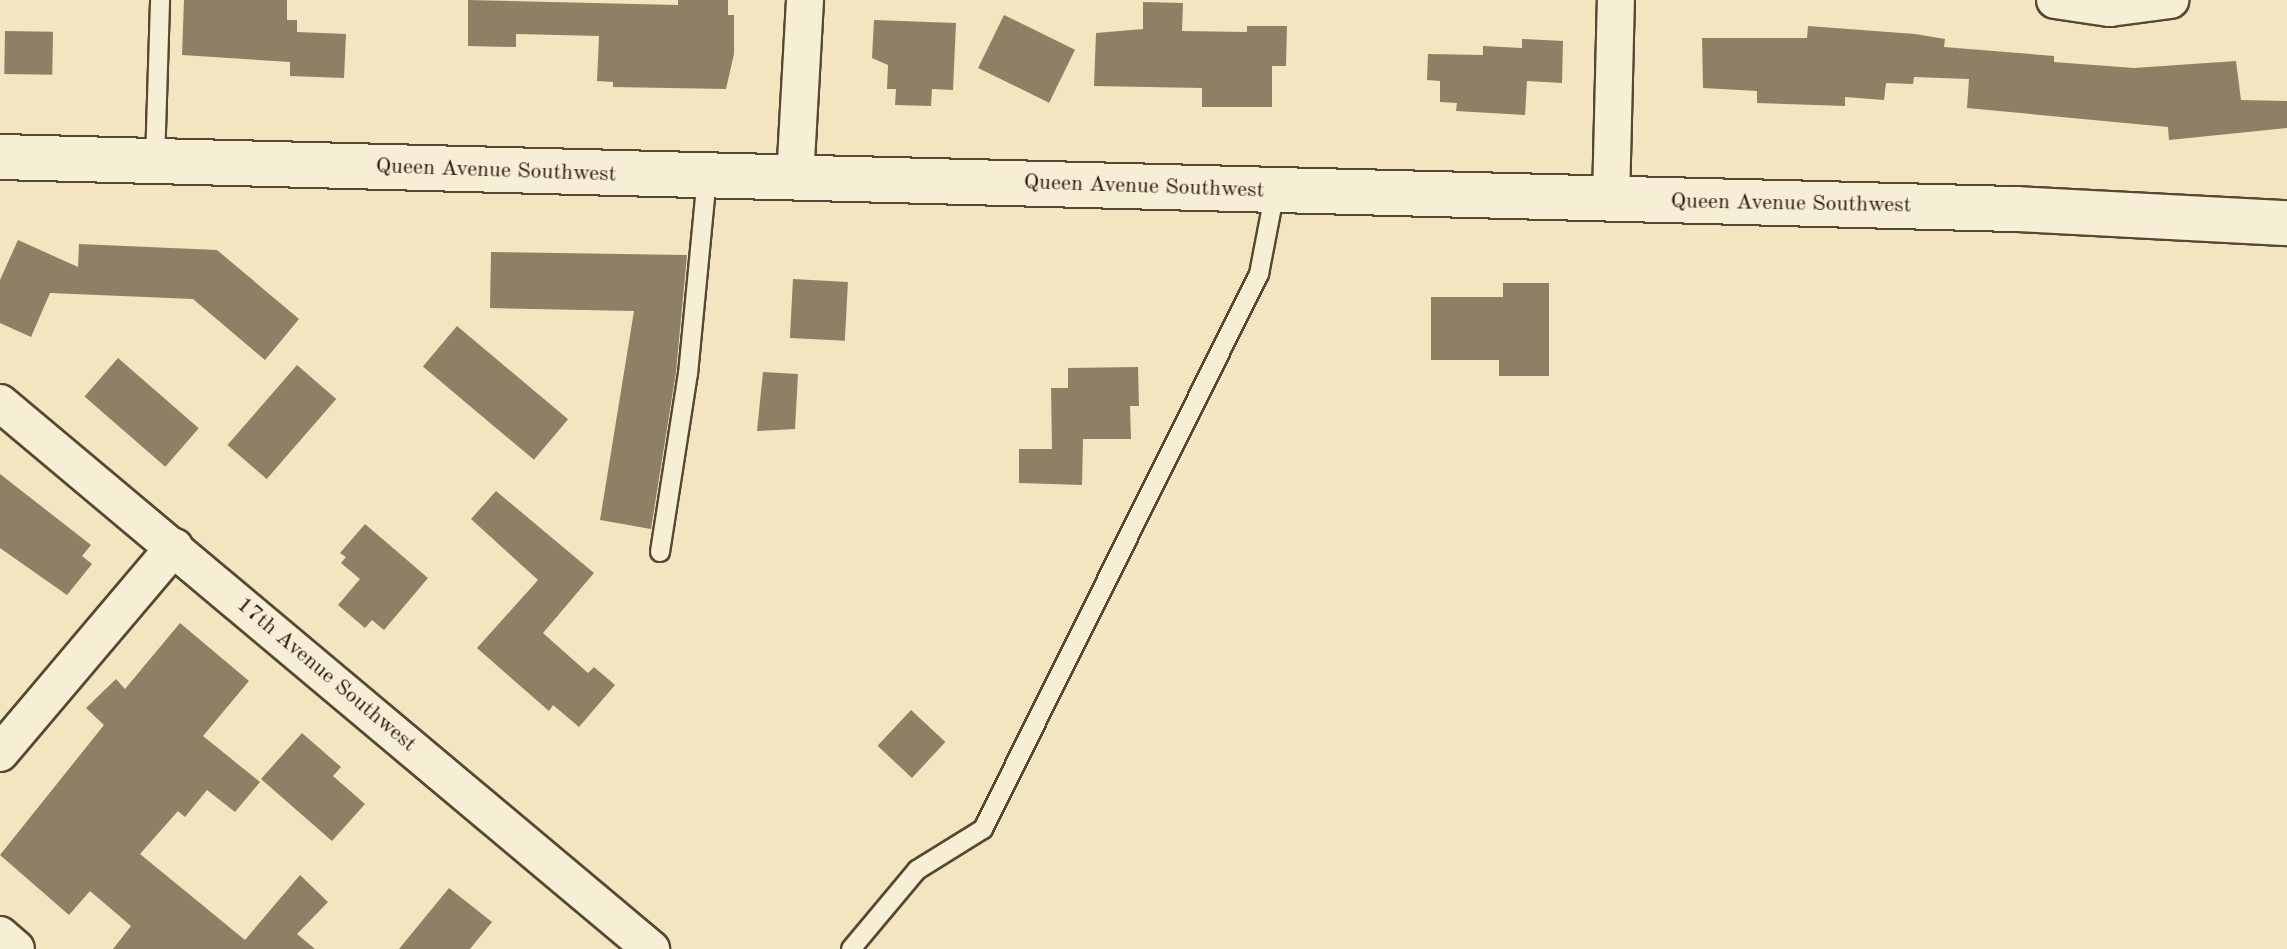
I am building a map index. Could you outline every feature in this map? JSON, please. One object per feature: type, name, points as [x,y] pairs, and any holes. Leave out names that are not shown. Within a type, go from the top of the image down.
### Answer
[{"type":"main road","name":"Queen Avenue Southwest","points":[[0,157],[2017,209],[2287,223]]},
{"type":"street","points":[[795,179],[805,0]]},
{"type":"street","points":[[1611,200],[1616,0]]},
{"type":"street","points":[[2055,0],[2110,8],[2170,0]]},
{"type":"street","name":"17th Avenue Southwest","points":[[0,403],[651,949]]},
{"type":"street","points":[[0,753],[174,547]]},
{"type":"street","points":[[0,935],[16,949]]},
{"type":"lane","points":[[155,162],[160,0]]},
{"type":"lane","points":[[660,552],[688,374],[707,176]]},
{"type":"lane","points":[[851,949],[917,870],[983,829],[1259,274],[1275,191]]},
{"type":"building","points":[[184,0],[287,0],[287,20],[297,20],[297,32],[346,34],[344,78],[290,76],[290,62],[182,55]]},
{"type":"building","points":[[468,0],[678,5],[678,0],[728,0],[728,15],[734,15],[734,54],[726,89],[613,87],[613,82],[597,81],[599,36],[516,34],[516,47],[468,46]]},
{"type":"building","points":[[1143,2],[1183,3],[1182,31],[1247,32],[1247,26],[1287,26],[1286,66],[1272,66],[1272,107],[1202,107],[1202,88],[1094,86],[1096,33],[1143,29]]},
{"type":"building","points":[[1004,15],[1075,50],[1049,103],[978,68]]},
{"type":"building","points":[[874,20],[956,23],[953,90],[932,89],[931,106],[895,105],[896,89],[887,89],[888,65],[872,58]]},
{"type":"building","points":[[1808,26],[1915,34],[1945,39],[1944,47],[2054,56],[2054,62],[2134,68],[2236,61],[2241,100],[2287,101],[2287,128],[2169,140],[2168,127],[1967,108],[1969,79],[1914,77],[1913,84],[1886,83],[1884,100],[1845,97],[1845,106],[1757,103],[1757,91],[1703,88],[1702,38],[1807,38]]},
{"type":"building","points":[[5,31],[53,32],[52,75],[4,74]]},
{"type":"building","points":[[1522,39],[1563,41],[1562,83],[1527,81],[1525,115],[1456,111],[1457,103],[1440,102],[1440,81],[1427,80],[1428,54],[1483,55],[1483,46],[1522,48]]},
{"type":"building","points":[[18,240],[78,267],[79,244],[217,250],[299,319],[265,360],[193,299],[50,293],[31,337],[0,323],[0,280]]},
{"type":"building","points":[[491,252],[687,255],[676,372],[651,529],[600,520],[634,311],[490,308]]},
{"type":"building","points":[[793,279],[848,282],[845,341],[790,338]]},
{"type":"building","points":[[1503,283],[1549,283],[1549,376],[1499,376],[1499,360],[1431,360],[1431,297],[1503,297]]},
{"type":"building","points":[[457,326],[568,419],[534,460],[423,367]]},
{"type":"building","points":[[118,358],[199,428],[165,467],[85,396]]},
{"type":"building","points":[[297,365],[336,399],[267,479],[227,445]]},
{"type":"building","points":[[1138,367],[1139,406],[1130,406],[1131,439],[1083,439],[1082,485],[1019,483],[1019,449],[1052,449],[1051,388],[1068,388],[1068,368]]},
{"type":"building","points":[[763,372],[798,374],[795,429],[757,431]]},
{"type":"building","points":[[0,474],[91,545],[82,556],[92,564],[67,595],[0,548]]},
{"type":"building","points":[[496,491],[594,573],[543,633],[588,673],[594,667],[615,685],[579,727],[553,705],[549,711],[477,648],[538,580],[471,519]]},
{"type":"building","points":[[365,524],[428,578],[384,630],[372,620],[365,628],[338,605],[360,579],[341,563],[346,557],[340,553]]},
{"type":"building","points":[[180,623],[249,681],[203,736],[260,782],[235,812],[207,790],[185,817],[178,811],[140,854],[245,940],[300,875],[328,902],[297,934],[315,949],[113,949],[131,926],[90,891],[69,915],[0,855],[104,725],[86,708],[116,679],[125,689]]},
{"type":"building","points":[[911,710],[945,742],[912,778],[878,746]]},
{"type":"building","points":[[302,733],[341,767],[333,776],[365,804],[332,841],[261,779]]},
{"type":"building","points":[[449,888],[492,922],[470,949],[399,949]]}]
